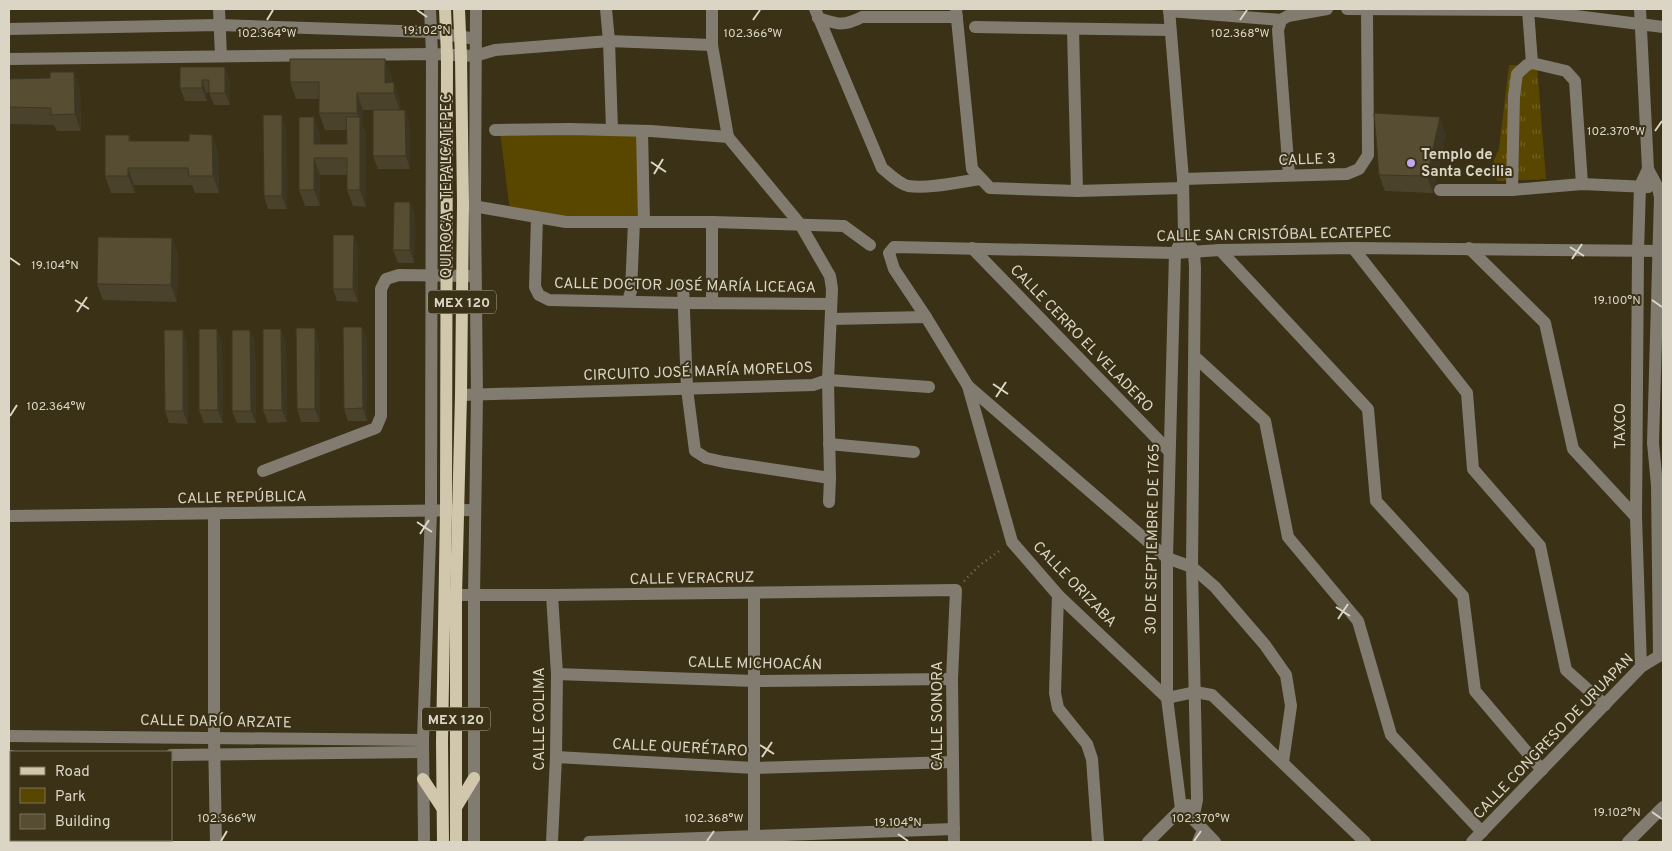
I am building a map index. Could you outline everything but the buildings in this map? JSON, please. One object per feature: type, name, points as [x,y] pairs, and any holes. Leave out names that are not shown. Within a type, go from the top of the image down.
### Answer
[{"type":"main road","name":"QUIROGA - TEPALCATEPEC","points":[[443,842],[442,808],[451,596],[452,510],[446,275],[446,56],[444,9]]},
{"type":"main road","name":"QUIROGA - TEPALCATEPEC","points":[[452,510],[461,396],[462,275],[469,205],[459,9]]},
{"type":"main road","name":"QUIROGA - TEPALCATEPEC","points":[[451,596],[456,842]]},
{"type":"main road","points":[[456,808],[474,778]]},
{"type":"main road","points":[[423,779],[442,808]]},
{"type":"street","points":[[219,9],[221,56]]},
{"type":"street","points":[[424,842],[423,746],[431,511],[432,32],[430,9]]},
{"type":"street","points":[[474,842],[474,596],[477,396],[476,276],[469,205],[476,9]]},
{"type":"street","points":[[606,9],[612,130]]},
{"type":"street","name":"CIRCUITO JOSÉ MARÍA MORELOS","points":[[461,396],[813,386],[828,380],[832,290],[830,276],[800,224],[728,137],[712,45],[712,9]]},
{"type":"street","points":[[1175,253],[1184,235],[1183,184],[1169,10],[1281,20],[1288,16],[1327,9]]},
{"type":"street","points":[[1347,9],[1528,10],[1642,26],[1663,27]]},
{"type":"street","points":[[1640,9],[1648,169],[1640,186]]},
{"type":"street","name":"CALLE 3","points":[[980,179],[990,188],[1077,191],[1289,176],[1347,174],[1359,169],[1368,155],[1367,10]]},
{"type":"street","points":[[1528,10],[1532,63]]},
{"type":"street","points":[[817,13],[839,25],[851,23],[862,17],[956,13],[972,169],[980,179]]},
{"type":"street","points":[[817,13],[882,168],[893,178],[907,186],[937,185],[980,179]]},
{"type":"street","points":[[1281,20],[1278,30],[1289,176]]},
{"type":"street","points":[[9,29],[219,25],[432,32],[476,40],[495,50]]},
{"type":"street","points":[[975,27],[1170,30]]},
{"type":"street","points":[[1073,29],[1077,191]]},
{"type":"street","points":[[9,59],[432,54],[475,56],[495,50],[609,41],[712,45]]},
{"type":"street","points":[[1512,190],[1514,96],[1517,74],[1532,63],[1566,71],[1576,81],[1582,184]]},
{"type":"street","points":[[495,130],[646,131],[728,137]]},
{"type":"street","points":[[628,301],[631,291],[639,222],[646,131]]},
{"type":"street","points":[[1648,169],[1661,188],[1657,485],[1661,658]]},
{"type":"street","points":[[1440,190],[1512,190],[1582,184],[1661,188]]},
{"type":"street","name":"TAXCO","points":[[1640,186],[1636,517],[1641,667]]},
{"type":"street","points":[[469,205],[566,222],[712,222],[844,226],[870,245]]},
{"type":"street","name":"CALLE DOCTOR JOSÉ MARÍA LICEAGA","points":[[537,217],[535,287],[539,295],[549,300],[831,304]]},
{"type":"street","points":[[712,222],[712,303]]},
{"type":"street","points":[[1184,235],[1194,252],[1195,268],[1192,567],[1197,800],[1193,819]]},
{"type":"street","name":"CALLE SAN CRISTÓBAL ECATEPEC","points":[[926,317],[894,269],[889,254],[894,247],[1175,253],[1220,250],[1353,248],[1660,251]]},
{"type":"street","name":"CALLE CERRO EL VELADERO","points":[[972,248],[1169,451]]},
{"type":"street","points":[[1353,248],[1467,393],[1473,469],[1540,546],[1566,670],[1605,705]]},
{"type":"street","points":[[1469,248],[1545,323],[1573,449],[1636,517]]},
{"type":"street","points":[[1220,250],[1368,409],[1376,501],[1463,596],[1476,691],[1542,770]]},
{"type":"street","name":"30 DE SEPTIEMBRE DE 1765","points":[[1175,253],[1167,558],[1167,698],[1181,810]]},
{"type":"street","points":[[263,471],[376,428],[381,416],[381,289],[386,280],[398,275],[476,276]]},
{"type":"street","points":[[683,285],[687,389],[695,451],[706,458],[724,462],[830,478]]},
{"type":"street","points":[[831,319],[926,317],[968,386],[1167,558],[1192,567],[1215,587],[1265,645],[1286,675],[1291,706],[1283,762]]},
{"type":"street","points":[[1195,357],[1265,421],[1288,537],[1358,621],[1391,735],[1482,832]]},
{"type":"street","points":[[829,502],[828,380],[929,387]]},
{"type":"street","name":"CALLE ORIZABA","points":[[968,386],[1012,542],[1058,595],[1167,698]]},
{"type":"street","points":[[829,444],[914,452]]},
{"type":"street","points":[[1636,487],[1657,485]]},
{"type":"street","name":"CALLE REPÚBLICA","points":[[9,516],[475,510]]},
{"type":"street","points":[[214,513],[216,842]]},
{"type":"street","name":"CALLE VERACRUZ","points":[[428,595],[956,590]]},
{"type":"street","name":"CALLE SONORA","points":[[954,842],[952,679],[956,590]]},
{"type":"street","points":[[754,593],[754,839]]},
{"type":"street","name":"CALLE COLIMA","points":[[552,595],[557,674],[552,842]]},
{"type":"street","points":[[1058,595],[1055,693],[1058,708],[1087,744],[1092,759],[1098,842]]},
{"type":"street","name":"CALLE CONGRESO DE URUAPAN","points":[[1472,842],[1641,667],[1661,658]]},
{"type":"street","name":"CALLE MICHOACÁN","points":[[557,674],[754,681],[952,679]]},
{"type":"street","points":[[1167,698],[1195,692],[1212,695],[1366,842]]},
{"type":"street","name":"CALLE DARÍO ARZATE","points":[[9,736],[214,737],[423,746]]},
{"type":"street","name":"CALLE DARÍO ARZATE","points":[[172,755],[423,746]]},
{"type":"street","name":"CALLE QUERÉTARO","points":[[556,757],[754,768],[953,762]]},
{"type":"street","points":[[1148,842],[1181,810],[1197,800]]},
{"type":"street","points":[[1181,810],[1193,819],[1215,842]]},
{"type":"street","points":[[1628,842],[1662,811]]},
{"type":"street","points":[[589,842],[754,839],[954,829]]},
{"type":"street","points":[[1198,842],[1203,830]]},
{"type":"path","points":[[956,590],[980,565],[1012,542]]},
{"type":"green space","points":[[1509,65],[1537,65],[1546,179],[1497,181],[1494,160],[1499,149]]},
{"type":"green space","points":[[500,132],[640,132],[643,222],[566,221],[510,211]]},
{"type":"place","name":"Templo de Santa Cecilia","points":[[1411,163]]}]
